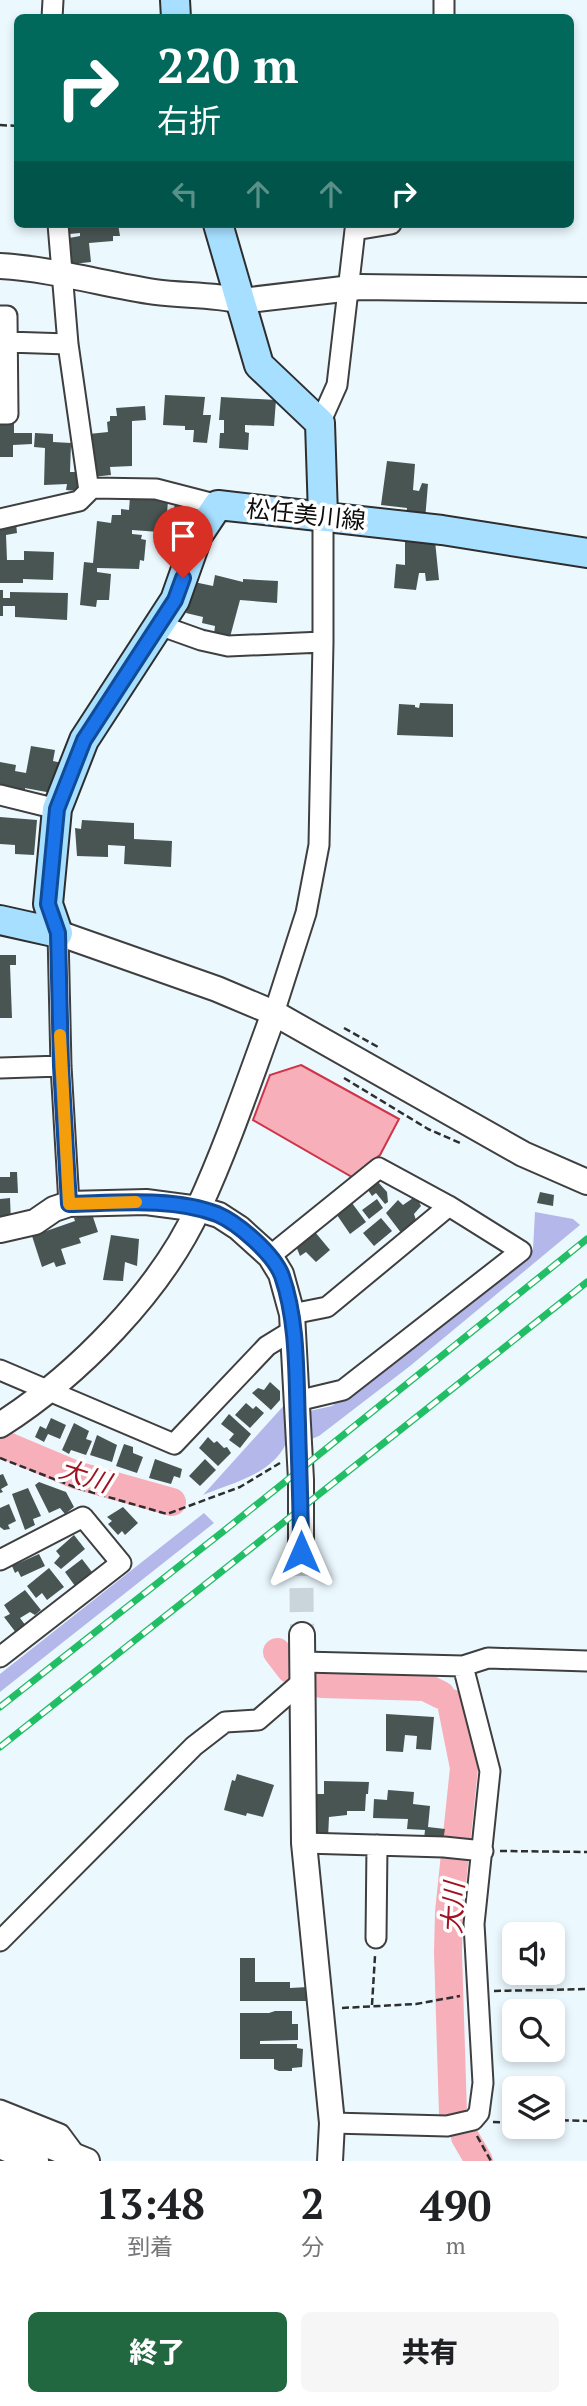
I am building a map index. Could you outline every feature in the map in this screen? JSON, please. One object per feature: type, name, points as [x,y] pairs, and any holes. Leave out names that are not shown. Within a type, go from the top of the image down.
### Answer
[{"type":"main road","points":[[219,228],[259,365],[320,423],[323,515]]},
{"type":"main road","name":"松任美川線","points":[[58,933],[48,904],[57,809],[84,740],[175,600],[198,535],[218,505],[442,530],[587,553]]},
{"type":"main road","points":[[0,920],[58,933]]},
{"type":"street","points":[[58,228],[68,344],[89,491]]},
{"type":"street","points":[[320,423],[337,385],[355,230],[367,228]]},
{"type":"street","points":[[0,266],[62,274],[156,292],[224,297],[240,301],[360,288],[587,290]]},
{"type":"street","points":[[0,316],[6,316],[8,414],[0,414]]},
{"type":"street","points":[[7,342],[68,344]]},
{"type":"street","points":[[0,519],[79,501],[92,488],[156,489],[218,505]]},
{"type":"street","points":[[0,1424],[32,1404],[105,1340],[168,1262],[198,1209],[274,1013],[306,913],[319,845],[323,515]]},
{"type":"street","points":[[159,625],[201,640],[228,646],[323,642]]},
{"type":"street","points":[[0,795],[57,809]]},
{"type":"street","points":[[69,1204],[61,1066],[58,933],[217,989],[274,1013],[523,1154],[587,1182]]},
{"type":"street","points":[[0,1068],[61,1066]]},
{"type":"street","points":[[270,1256],[379,1168],[449,1206],[521,1251],[342,1390],[297,1401]]},
{"type":"street","points":[[0,1230],[35,1222],[54,1209],[69,1204],[146,1202],[198,1209],[219,1215],[239,1228],[270,1256],[281,1274],[293,1322],[301,1552]]},
{"type":"street","points":[[0,1370],[174,1444],[293,1322],[327,1307],[449,1206]]},
{"type":"street","points":[[0,1560],[83,1517],[121,1563],[0,1657]]},
{"type":"street","points":[[302,1636],[304,1843],[332,2123],[330,2161]]},
{"type":"street","points":[[0,1941],[194,1746],[225,1723],[258,1720],[303,1672],[463,1666],[488,1658],[587,1661]]},
{"type":"street","points":[[332,2123],[447,2126],[472,2120],[480,2113],[483,2083],[468,1995],[474,1924],[474,1850],[490,1771],[463,1666]]},
{"type":"street","points":[[304,1843],[474,1850]]},
{"type":"street","points":[[376,1938],[377,1845]]},
{"type":"street","points":[[0,2110],[60,2134],[82,2159]]},
{"type":"street","points":[[0,2126],[82,2159]]},
{"type":"street","points":[[0,2146],[36,2161]]},
{"type":"path","points":[[0,1458],[77,1488],[167,1514],[240,1488],[277,1466],[298,1442]]},
{"type":"path","points":[[474,1850],[587,1853]]},
{"type":"path","points":[[372,2007],[376,1938]]},
{"type":"path","points":[[321,2008],[416,2004],[505,1990],[587,1989]]},
{"type":"path","points":[[565,2120],[587,2121]]},
{"type":"path","points":[[468,2121],[491,2161]]},
{"type":"shaded area","points":[[301,1065],[399,1119],[380,1155],[352,1177],[253,1120],[270,1075]]},
{"type":"shaded area","points":[[535,1212],[573,1219],[580,1225],[410,1366],[319,1436],[304,1442],[305,1412],[332,1406],[533,1250]]},
{"type":"shaded area","points":[[287,1402],[289,1435],[276,1459],[254,1474],[203,1495]]},
{"type":"shaded area","points":[[204,1513],[214,1523],[0,1692],[0,1674]]},
{"type":"building","points":[[68,228],[119,228],[120,236],[113,236],[113,241],[89,243],[91,262],[72,264],[69,238],[80,236],[80,233],[69,234]]},
{"type":"building","points":[[165,395],[205,397],[203,415],[211,415],[207,443],[193,442],[194,430],[185,430],[185,426],[163,425]]},
{"type":"building","points":[[221,397],[276,400],[274,426],[245,425],[245,432],[249,433],[248,450],[219,448],[220,433],[224,433],[224,420],[219,420]]},
{"type":"building","points":[[145,406],[146,420],[132,421],[132,466],[110,467],[111,475],[92,477],[89,434],[108,432],[107,422],[110,421],[110,416],[117,416],[116,408]]},
{"type":"building","points":[[0,421],[14,421],[14,433],[32,433],[32,444],[13,445],[13,457],[0,457]]},
{"type":"building","points":[[35,433],[53,434],[53,442],[71,443],[70,472],[79,472],[78,491],[66,490],[67,484],[44,485],[45,448],[34,447]]},
{"type":"building","points":[[387,461],[415,464],[413,490],[419,491],[422,483],[428,484],[425,520],[406,518],[407,508],[381,505]]},
{"type":"building","points":[[130,497],[168,501],[167,513],[172,513],[175,505],[192,506],[193,528],[188,546],[158,546],[159,532],[132,530],[132,534],[142,535],[141,539],[146,540],[144,561],[140,560],[139,569],[97,568],[97,572],[111,574],[109,600],[97,600],[96,607],[80,605],[84,562],[93,563],[97,521],[111,523],[112,515],[121,515],[121,509],[129,510]]},
{"type":"building","points":[[16,523],[17,533],[6,535],[7,560],[24,560],[24,551],[54,552],[53,580],[23,579],[23,583],[0,583],[0,525]]},
{"type":"building","points":[[405,537],[435,541],[439,580],[426,581],[425,573],[419,573],[416,590],[394,588],[396,564],[405,565]]},
{"type":"building","points":[[215,575],[243,582],[243,579],[278,581],[277,603],[240,600],[230,637],[214,634],[215,626],[202,623],[203,617],[186,613],[194,582],[213,586]]},
{"type":"building","points":[[0,590],[3,590],[3,598],[10,598],[10,592],[68,593],[67,620],[15,617],[15,606],[3,606],[3,616],[0,616]]},
{"type":"building","points":[[420,703],[453,704],[453,737],[397,735],[399,704],[415,705],[419,708]]},
{"type":"building","points":[[31,746],[55,750],[53,761],[62,763],[57,794],[25,788],[25,792],[0,788],[0,762],[16,765],[15,771],[26,773]]},
{"type":"building","points":[[0,817],[37,820],[34,855],[15,854],[15,845],[0,844]]},
{"type":"building","points":[[82,820],[134,823],[134,839],[172,841],[171,867],[124,864],[125,846],[108,845],[108,857],[77,856],[75,828],[81,829]]},
{"type":"building","points":[[0,955],[16,955],[16,965],[10,965],[12,1018],[0,1018]]},
{"type":"building","points":[[10,1172],[17,1172],[18,1193],[0,1193],[0,1177],[10,1177]]},
{"type":"building","points":[[378,1182],[387,1192],[388,1202],[385,1204],[376,1193],[372,1196],[368,1190]]},
{"type":"building","points":[[540,1192],[554,1195],[553,1206],[537,1203]]},
{"type":"building","points":[[416,1196],[421,1206],[414,1214],[416,1220],[402,1234],[386,1213],[398,1200],[403,1205]]},
{"type":"building","points":[[10,1198],[11,1223],[0,1221],[0,1199]]},
{"type":"building","points":[[377,1199],[383,1208],[369,1219],[362,1210]]},
{"type":"building","points":[[352,1203],[366,1222],[350,1234],[337,1215]]},
{"type":"building","points":[[92,1214],[98,1232],[79,1238],[81,1243],[61,1249],[66,1264],[56,1267],[54,1262],[42,1267],[32,1236],[75,1221],[74,1218]]},
{"type":"building","points":[[381,1218],[392,1231],[374,1246],[363,1233]]},
{"type":"building","points":[[315,1232],[330,1250],[316,1262],[306,1252],[300,1256],[296,1246]]},
{"type":"building","points":[[111,1235],[139,1239],[137,1266],[125,1262],[123,1281],[103,1280]]},
{"type":"building","points":[[270,1382],[280,1391],[280,1400],[271,1410],[252,1393],[258,1388],[264,1390]]},
{"type":"building","points":[[246,1403],[253,1409],[256,1406],[264,1413],[250,1428],[235,1415]]},
{"type":"building","points":[[229,1414],[251,1434],[240,1448],[229,1440],[234,1434],[221,1424]]},
{"type":"building","points":[[51,1418],[66,1425],[60,1439],[48,1434],[44,1442],[35,1437],[40,1426],[46,1429]]},
{"type":"building","points":[[74,1423],[89,1431],[86,1439],[92,1441],[86,1455],[71,1450],[69,1454],[62,1450]]},
{"type":"building","points":[[97,1435],[117,1445],[112,1462],[90,1455]]},
{"type":"building","points":[[208,1437],[214,1443],[217,1441],[224,1448],[227,1447],[231,1453],[218,1466],[199,1448]]},
{"type":"building","points":[[124,1444],[133,1447],[133,1453],[143,1457],[137,1473],[116,1466]]},
{"type":"building","points":[[155,1459],[182,1469],[180,1478],[174,1476],[171,1484],[149,1478]]},
{"type":"building","points":[[205,1459],[216,1470],[200,1486],[189,1476]]},
{"type":"building","points":[[3,1474],[8,1485],[1,1489],[3,1492],[0,1493],[0,1475]]},
{"type":"building","points":[[39,1482],[66,1492],[74,1507],[65,1514],[60,1508],[49,1513],[35,1485]]},
{"type":"building","points":[[28,1488],[41,1516],[33,1519],[35,1525],[25,1530],[12,1494]]},
{"type":"building","points":[[9,1504],[16,1521],[8,1525],[10,1529],[4,1530],[0,1527],[0,1508]]},
{"type":"building","points":[[123,1507],[138,1523],[125,1535],[122,1531],[118,1535],[108,1524],[112,1521],[107,1517]]},
{"type":"building","points":[[74,1535],[85,1549],[61,1569],[54,1563],[60,1556],[56,1551]]},
{"type":"building","points":[[39,1554],[45,1566],[21,1577],[18,1571],[15,1573],[12,1566]]},
{"type":"building","points":[[82,1559],[92,1572],[75,1586],[65,1572]]},
{"type":"building","points":[[49,1568],[64,1587],[47,1600],[42,1593],[36,1598],[27,1586]]},
{"type":"building","points":[[25,1590],[41,1610],[35,1615],[30,1612],[20,1618],[26,1626],[17,1634],[4,1617],[10,1614],[4,1605]]},
{"type":"building","points":[[386,1714],[434,1717],[431,1750],[416,1749],[417,1736],[405,1735],[403,1752],[386,1751]]},
{"type":"building","points":[[237,1774],[274,1785],[263,1817],[224,1810],[232,1780],[235,1781]]},
{"type":"building","points":[[324,1781],[369,1782],[368,1794],[365,1811],[347,1811],[347,1815],[329,1817],[328,1838],[316,1838],[316,1794],[324,1794]]},
{"type":"building","points":[[388,1790],[414,1792],[413,1804],[430,1806],[428,1827],[445,1829],[443,1841],[424,1839],[425,1830],[407,1829],[408,1819],[373,1818],[374,1799],[387,1800]]},
{"type":"building","points":[[240,1958],[255,1958],[255,1982],[290,1982],[290,1988],[308,1987],[308,2001],[240,2001]]},
{"type":"building","points":[[292,2011],[292,2024],[298,2024],[298,2040],[260,2041],[260,2044],[297,2044],[297,2048],[303,2049],[302,2067],[292,2068],[292,2071],[274,2069],[274,2059],[240,2059],[240,2013]]},
{"type":"waterway","name":"大川","points":[[0,1443],[76,1475],[172,1502]]},
{"type":"waterway","name":"大川","points":[[277,1652],[290,1669]]},
{"type":"waterway","name":"大川","points":[[321,1684],[425,1687],[441,1695]]},
{"type":"waterway","name":"大川","points":[[451,1703],[464,1768],[449,1912],[453,2114]]},
{"type":"waterway","name":"大川","points":[[465,2137],[479,2161]]},
{"type":"tunnel","points":[[301,1552],[302,1635]]},
{"type":"railway","points":[[0,1707],[587,1239]]},
{"type":"railway","points":[[0,1747],[587,1282]]},
{"type":"slow traffic","points":[[60,1035],[69,1204],[136,1202]]},
{"type":"route","points":[[183,578],[175,600],[84,740],[57,809],[48,904],[58,933],[61,1066],[69,1204],[146,1202],[198,1209],[219,1215],[239,1228],[270,1256],[281,1274],[292,1314],[301,1552]]}]
